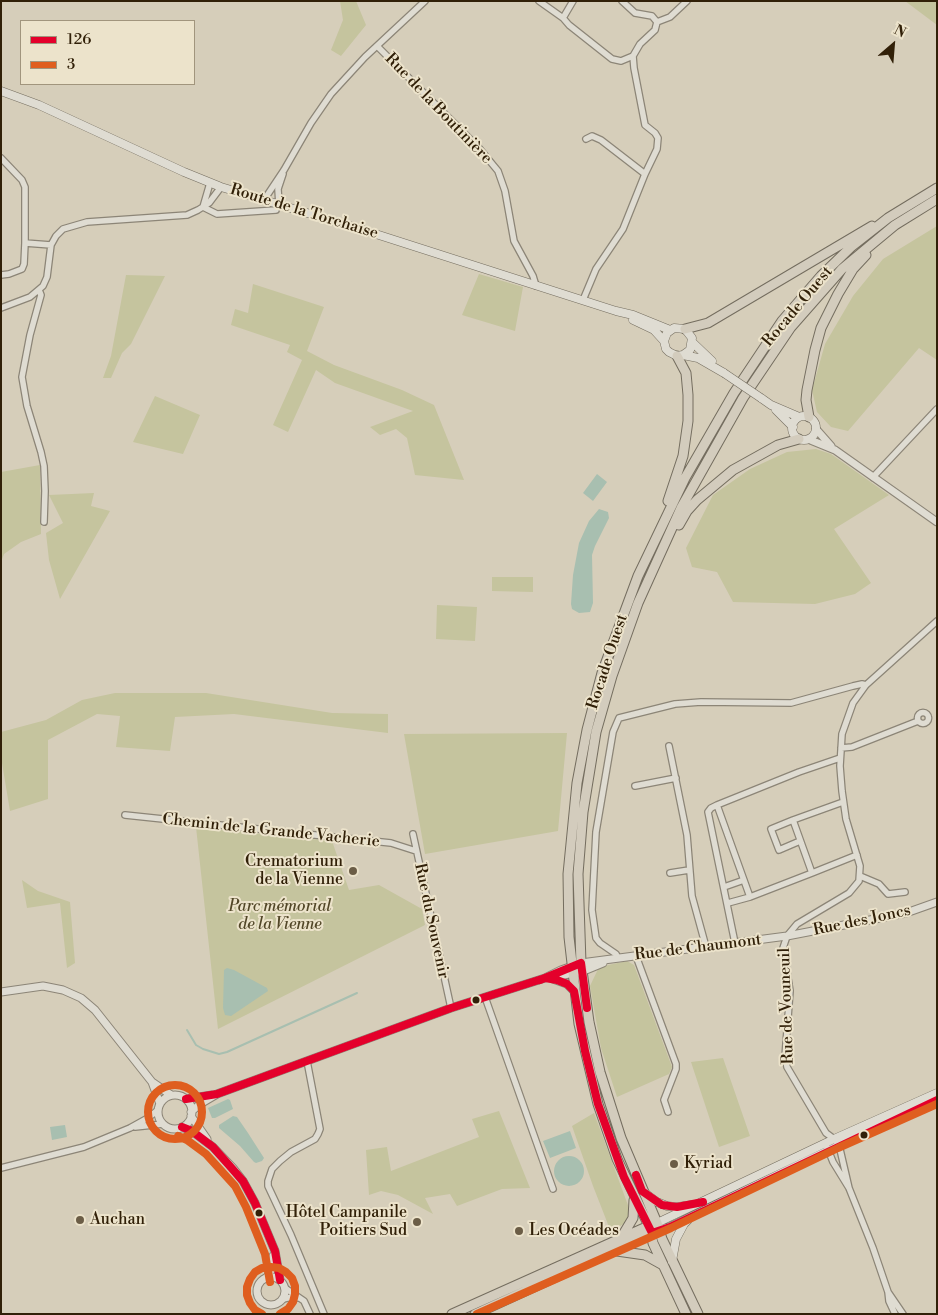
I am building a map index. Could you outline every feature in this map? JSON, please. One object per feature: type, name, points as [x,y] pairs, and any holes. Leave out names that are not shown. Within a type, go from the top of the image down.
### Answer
[{"type":"main road","name":"Route de la Torchaise","points":[[1,91],[61,114],[221,187],[264,200],[277,207],[357,228],[536,286],[562,298],[583,300],[647,320],[670,330]]},
{"type":"main road","name":"Rocade Ouest","points":[[638,1192],[617,1159],[598,1104],[584,1052],[572,970],[568,874],[573,811],[581,756],[602,672],[621,617],[648,554],[705,442],[762,349],[782,321],[821,276],[851,247],[888,218],[937,188]]},
{"type":"main road","name":"Rocade Ouest","points":[[654,1228],[638,1192],[600,1072],[589,1022],[582,967],[578,874],[580,837],[586,784],[604,703],[622,644],[638,603],[681,508],[742,398],[767,360],[802,313],[842,269],[876,239],[908,216],[937,199]]},
{"type":"main road","points":[[638,603],[687,511],[696,500],[718,481],[750,460],[778,445],[814,435],[816,429],[815,422],[810,417],[806,400],[807,390],[817,341],[830,309],[846,280],[861,260],[908,216]]},
{"type":"main road","points":[[810,417],[799,418],[771,405],[724,372],[698,358],[669,352],[666,349],[665,337],[670,330],[677,328],[685,329],[708,323],[860,232],[888,218]]},
{"type":"main road","name":"Route de la Torchaise","points":[[616,311],[650,327],[664,341]]},
{"type":"main road","points":[[680,355],[690,350],[692,342],[691,334],[685,329]]},
{"type":"main road","points":[[692,342],[724,372]]},
{"type":"main road","points":[[648,554],[680,468],[687,433],[688,384],[680,355]]},
{"type":"main road","points":[[771,405],[792,428],[794,434],[804,439]]},
{"type":"main road","points":[[792,428],[794,422],[799,418]]},
{"type":"main road","points":[[452,1314],[620,1239],[693,1215],[937,1093]]},
{"type":"main road","points":[[837,1142],[937,1100]]},
{"type":"main road","points":[[475,1314],[614,1251],[701,1203],[827,1147]]},
{"type":"main road","points":[[620,1239],[633,1218],[638,1192],[667,1206],[677,1207],[701,1203]]},
{"type":"main road","points":[[672,1261],[677,1236],[684,1224],[693,1215]]},
{"type":"main road","points":[[654,1228],[698,1314]]},
{"type":"main road","points":[[654,1228],[651,1238],[686,1314]]},
{"type":"main road","points":[[614,1251],[645,1255],[663,1265]]},
{"type":"street","points":[[264,200],[331,94],[365,57],[425,1]]},
{"type":"street","points":[[539,1],[612,59],[621,60],[633,56]]},
{"type":"street","points":[[562,18],[573,1]]},
{"type":"street","points":[[622,1],[635,13],[652,16],[657,22]]},
{"type":"street","points":[[657,22],[670,17],[687,1]]},
{"type":"street","points":[[583,300],[596,269],[623,229],[657,149],[658,138],[655,132],[645,125],[633,56],[640,44],[655,30],[657,22]]},
{"type":"street","name":"Rue de la Boutinière","points":[[377,46],[478,148],[498,171],[505,191],[514,241],[534,276],[536,286]]},
{"type":"street","points":[[586,139],[592,136],[601,140],[645,174]]},
{"type":"street","points":[[1,158],[22,180],[25,187],[24,264],[22,269],[1,275]]},
{"type":"street","points":[[203,207],[217,214],[277,207],[278,190],[284,170]]},
{"type":"street","points":[[203,207],[210,183]]},
{"type":"street","points":[[1,308],[40,290],[47,277],[51,245],[58,233],[63,229],[87,222],[179,216],[193,213],[209,203],[221,187]]},
{"type":"street","points":[[25,243],[51,245]]},
{"type":"street","points":[[40,290],[41,295],[30,334],[22,376],[27,406],[44,466],[44,522]]},
{"type":"street","points":[[874,478],[937,409]]},
{"type":"street","points":[[816,429],[835,450],[937,522]]},
{"type":"street","points":[[804,439],[835,450]]},
{"type":"street","points":[[905,892],[888,894],[879,884],[860,876],[861,868],[846,819],[843,802],[840,748],[848,715],[853,703],[866,685],[937,621]]},
{"type":"street","points":[[618,958],[616,954],[596,938],[592,910],[596,832],[613,732],[619,718],[684,703],[791,703],[844,688],[862,684],[866,685]]},
{"type":"street","points":[[840,748],[852,747],[918,721]]},
{"type":"street","points":[[670,746],[688,840],[692,896],[706,947]]},
{"type":"street","points":[[735,943],[708,812],[717,805],[799,772],[840,758]]},
{"type":"street","points":[[635,786],[676,778]]},
{"type":"street","points":[[800,841],[779,850],[771,829],[843,802]]},
{"type":"street","points":[[717,805],[750,896]]},
{"type":"street","name":"Chemin de la Grande Vacherie","points":[[126,816],[391,843],[416,851]]},
{"type":"street","points":[[793,820],[812,873]]},
{"type":"street","name":"Rue du Souvenir","points":[[413,834],[451,1008]]},
{"type":"street","points":[[728,903],[857,855]]},
{"type":"street","points":[[670,873],[689,870]]},
{"type":"street","name":"Rue de Vouneuil","points":[[837,1142],[826,1133],[789,1072],[786,1062],[790,991],[783,952],[787,936],[797,924],[848,893],[857,885],[860,876]]},
{"type":"street","points":[[724,887],[744,880]]},
{"type":"street","name":"Rue des Joncs","points":[[787,936],[906,913],[937,902]]},
{"type":"street","name":"Rue de Chaumont","points":[[191,1114],[200,1104],[218,1094],[451,1008],[582,967],[618,958],[787,936]]},
{"type":"street","points":[[636,956],[676,1064],[676,1069],[664,1100],[668,1112]]},
{"type":"street","points":[[546,978],[567,984],[574,991]]},
{"type":"street","points":[[1,992],[42,986],[63,990],[81,998],[96,1010],[152,1082],[171,1095],[182,1096],[186,1099],[191,1108],[191,1114],[213,1147]]},
{"type":"street","points":[[485,998],[553,1189]]},
{"type":"street","points":[[308,1061],[320,1129],[315,1139],[280,1160],[272,1169],[268,1186],[291,1234],[324,1314]]},
{"type":"street","points":[[152,1082],[159,1107],[158,1115],[163,1124],[170,1128],[182,1127],[192,1131],[213,1147],[233,1168],[243,1182],[255,1204],[272,1244],[280,1280],[286,1288],[307,1304],[310,1314]]},
{"type":"street","name":"Rue de Chaumont","points":[[186,1099],[218,1094]]},
{"type":"street","points":[[1,1168],[72,1151],[130,1128],[148,1118],[163,1100],[171,1095]]},
{"type":"street","points":[[182,1127],[191,1114]]},
{"type":"street","points":[[130,1128],[163,1124]]},
{"type":"street","points":[[826,1133],[827,1147],[849,1188],[873,1248],[895,1314]]},
{"type":"street","points":[[837,1142],[849,1188]]},
{"type":"street","points":[[272,1244],[274,1262],[267,1278],[259,1283],[257,1292],[260,1301],[270,1306],[292,1297],[301,1299]]},
{"type":"street","points":[[267,1278],[280,1280]]},
{"type":"street","points":[[277,1314],[286,1288]]},
{"type":"street","points":[[888,1292],[903,1314]]},
{"type":"street","points":[[266,1305],[270,1314]]},
{"type":"green space","points":[[340,1],[356,1],[366,25],[341,56],[331,50],[343,20]]},
{"type":"green space","points":[[905,1],[937,1],[937,25]]},
{"type":"green space","points":[[937,226],[937,360],[919,348],[848,431],[831,427],[817,412],[812,390],[825,344],[853,296],[883,259]]},
{"type":"green space","points":[[479,274],[523,287],[515,331],[462,315]]},
{"type":"green space","points":[[126,275],[165,276],[131,344],[122,353],[111,378],[103,378],[111,356]]},
{"type":"green space","points":[[253,284],[324,307],[307,351],[334,365],[402,390],[434,405],[464,480],[415,475],[407,438],[396,429],[380,435],[370,427],[413,411],[335,383],[316,370],[288,432],[273,425],[302,360],[287,352],[290,345],[231,325],[235,309],[248,313]]},
{"type":"green space","points":[[155,396],[200,415],[183,454],[133,442]]},
{"type":"green space","points":[[816,449],[831,454],[889,495],[834,529],[871,583],[855,594],[815,604],[733,602],[717,572],[692,567],[686,548],[713,495],[750,469],[787,452]]},
{"type":"green space","points":[[40,465],[41,534],[21,542],[4,554],[1,562],[1,472]]},
{"type":"green space","points":[[94,493],[91,506],[110,511],[60,599],[49,560],[46,533],[63,523],[49,495]]},
{"type":"green space","points":[[492,577],[533,577],[533,592],[492,591]]},
{"type":"green space","points":[[437,605],[477,607],[475,641],[436,639]]},
{"type":"green space","points":[[115,693],[206,693],[332,713],[388,714],[388,733],[234,714],[175,717],[170,751],[116,747],[120,716],[97,714],[48,740],[48,799],[10,811],[1,757],[1,732],[46,720],[82,700]]},
{"type":"green space","points":[[567,733],[558,831],[425,854],[404,734]]},
{"type":"green space","name":"Parc mémorial de la Vienne","points":[[196,827],[332,841],[349,890],[379,885],[422,909],[425,925],[218,1029]]},
{"type":"green space","points":[[22,880],[38,891],[70,902],[75,963],[67,968],[60,903],[27,908]]},
{"type":"green space","points":[[627,961],[634,965],[672,1067],[669,1074],[617,1097],[601,1048],[590,986],[599,967]]},
{"type":"green space","points":[[723,1058],[750,1136],[719,1147],[691,1062]]},
{"type":"green space","points":[[499,1111],[530,1188],[502,1189],[457,1206],[450,1194],[425,1198],[433,1214],[398,1195],[381,1191],[369,1195],[366,1150],[387,1147],[391,1171],[479,1137],[472,1119]]},
{"type":"green space","points":[[594,1113],[629,1208],[629,1216],[625,1223],[611,1232],[572,1126]]},
{"type":"shaded area","points":[[597,474],[607,482],[593,501],[583,493]]},
{"type":"shaded area","points":[[599,509],[608,512],[609,518],[592,555],[593,603],[590,612],[579,613],[572,609],[571,604],[573,575],[579,543],[589,521]]},
{"type":"shaded area","points":[[227,968],[267,988],[268,991],[231,1016],[225,1015],[223,1008],[224,970]]},
{"type":"shaded area","points":[[228,1099],[233,1109],[212,1118],[208,1108]]},
{"type":"shaded area","points":[[233,1116],[237,1117],[248,1133],[264,1158],[262,1161],[254,1162],[240,1146],[219,1128],[219,1125]]},
{"type":"shaded area","points":[[65,1125],[67,1137],[52,1140],[50,1127]]},
{"type":"shaded area","points":[[570,1131],[576,1148],[550,1158],[543,1141]]},
{"type":"shaded area","points":[[569,1156],[575,1157],[583,1165],[583,1177],[575,1185],[569,1186],[563,1185],[555,1177],[554,1171],[555,1165],[563,1157]]},
{"type":"waterway","points":[[187,1030],[196,1045],[219,1054],[357,993]]},
{"type":"transit line","name":"126","points":[[540,980],[581,963],[587,1008]]},
{"type":"transit line","name":"126","points":[[186,1099],[217,1094],[451,1008],[545,978],[557,980],[567,984],[574,991],[585,1051],[598,1104],[624,1177],[652,1233],[670,1227],[937,1100]]},
{"type":"transit line","name":"3","points":[[175,1085],[185,1087],[194,1093],[200,1102],[202,1112],[200,1122],[194,1131],[185,1137],[175,1139],[165,1137],[156,1131],[150,1122],[148,1112],[150,1102],[156,1093],[165,1087],[175,1085]]},
{"type":"transit line","name":"3","points":[[477,1314],[671,1228],[838,1148],[937,1104]]},
{"type":"transit line","name":"126","points":[[182,1127],[192,1131],[213,1147],[243,1181],[255,1203],[275,1251],[280,1280]]},
{"type":"transit line","name":"3","points":[[178,1136],[187,1140],[206,1154],[235,1186],[246,1207],[265,1254],[270,1282]]},
{"type":"transit line","name":"126","points":[[636,1175],[642,1191],[662,1205],[677,1207],[703,1202]]},
{"type":"transit line","name":"3","points":[[262,1314],[255,1310],[250,1303],[247,1287],[255,1272],[262,1268],[271,1267],[279,1268],[286,1272],[292,1278],[295,1286],[293,1302],[288,1309],[280,1314]]},
{"type":"place","name":"Crematorium de la Vienne","points":[[353,871]]},
{"type":"place","name":"Kyriad","points":[[674,1164]]},
{"type":"place","name":"Auchan","points":[[80,1220]]},
{"type":"place","name":"Hôtel Campanile Poitiers Sud","points":[[417,1222]]},
{"type":"place","name":"Les Océades","points":[[519,1231]]}]
